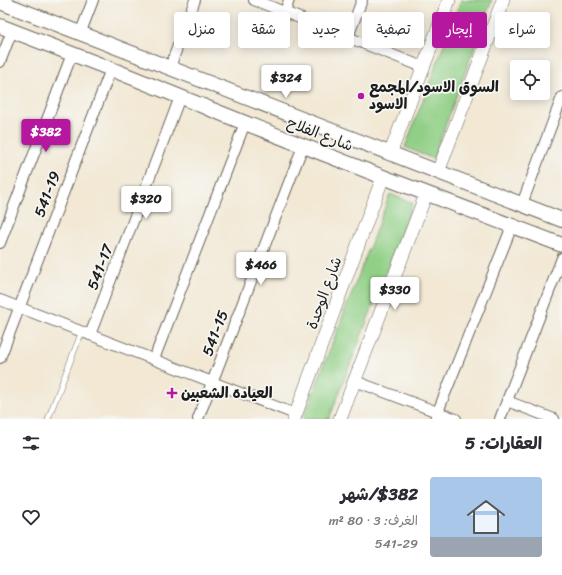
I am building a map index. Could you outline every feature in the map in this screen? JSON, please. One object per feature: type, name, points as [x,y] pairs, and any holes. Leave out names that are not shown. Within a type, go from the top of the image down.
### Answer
[{"type":"main road","name":"شارع الفلاح","points":[[0,2],[19,4],[80,34],[170,67],[562,220]]},
{"type":"main road","name":"شارع الفلاح","points":[[6,29],[562,246]]},
{"type":"street","points":[[80,34],[93,0]]},
{"type":"street","points":[[170,67],[195,0]]},
{"type":"street","points":[[254,0],[285,12],[289,0]]},
{"type":"street","points":[[354,21],[362,0]]},
{"type":"street","points":[[390,154],[450,0]]},
{"type":"street","points":[[438,172],[503,0]]},
{"type":"street","points":[[0,62],[6,29]]},
{"type":"street","points":[[354,39],[423,67]]},
{"type":"street","points":[[0,243],[72,54]]},
{"type":"street","name":"541-19","points":[[0,358],[111,69]]},
{"type":"street","name":"541-17","points":[[86,333],[180,97]]},
{"type":"street","points":[[522,204],[562,97]]},
{"type":"street","points":[[154,359],[245,123]]},
{"type":"street","name":"541-15","points":[[198,419],[303,146]]},
{"type":"street","name":"شارع الوحدة","points":[[295,417],[383,177]]},
{"type":"street","points":[[340,419],[426,194]]},
{"type":"street","points":[[437,416],[512,226]]},
{"type":"street","points":[[500,419],[562,258]]},
{"type":"street","points":[[0,300],[213,382],[295,417]]},
{"type":"street","points":[[354,381],[437,416],[456,419]]},
{"type":"street","points":[[507,401],[554,419]]},
{"type":"lane","points":[[48,419],[86,333]]},
{"type":"green space","points":[[461,0],[492,0],[487,13],[487,12],[456,12]]},
{"type":"green space","points":[[443,48],[474,48],[433,159],[405,147]]},
{"type":"green space","points":[[390,194],[413,203],[329,419],[303,419]]},
{"type":"place","name":"السوق الاسود/المجمع الاسود","points":[[361,96]]},
{"type":"place","name":"العياده الشعبين","points":[[172,393]]}]
